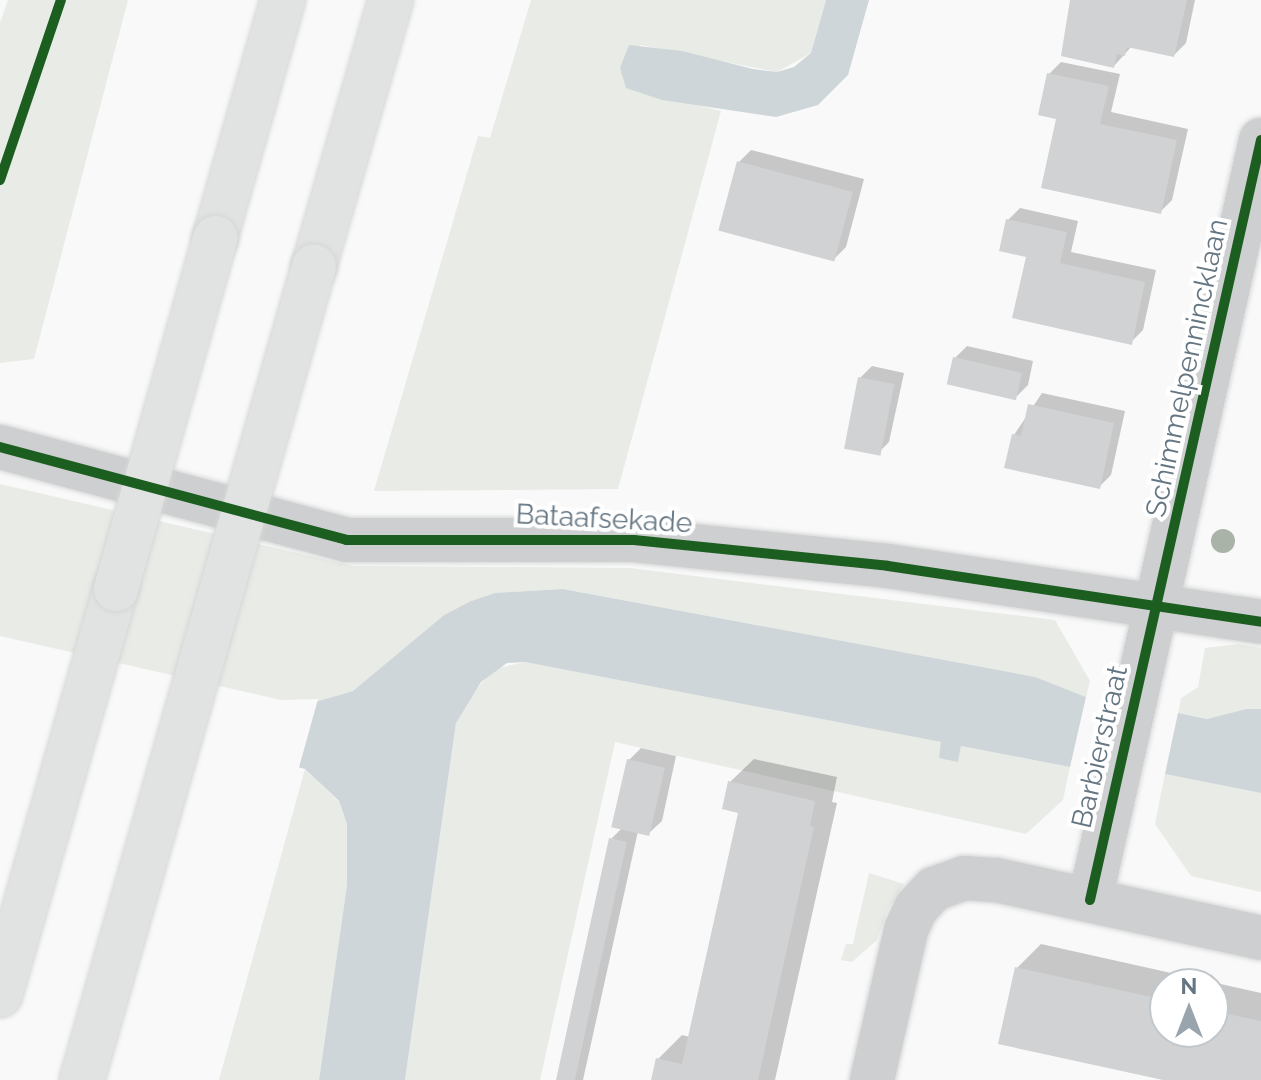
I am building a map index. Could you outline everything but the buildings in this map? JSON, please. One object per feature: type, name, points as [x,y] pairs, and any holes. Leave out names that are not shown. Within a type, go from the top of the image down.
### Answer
[{"type":"highway","points":[[0,995],[283,0]]},
{"type":"highway","points":[[82,1080],[391,0]]},
{"type":"street","name":"Schimmelpennincklaan","points":[[1158,605],[1261,140]]},
{"type":"street","name":"Bataafsekade","points":[[0,447],[346,540],[634,540],[888,566],[1261,622]]},
{"type":"street","name":"Barbierstraat","points":[[1090,900],[1158,605]]},
{"type":"street","points":[[872,1080],[906,930],[916,908],[934,889],[964,878],[996,880],[1261,938]]},
{"type":"shaded area","points":[[8,0],[128,0],[34,359],[0,363],[0,23]]},
{"type":"shaded area","points":[[531,0],[826,0],[811,53],[777,72],[640,45],[626,88],[721,111],[618,489],[374,491],[478,136],[490,138]]},
{"type":"shaded area","points":[[826,0],[869,0],[848,75],[818,105],[776,117],[662,100],[626,88],[620,68],[629,45],[682,51],[753,69],[777,72],[794,67],[811,53]]},
{"type":"shaded area","points":[[0,484],[353,566],[630,568],[1055,620],[1090,681],[1086,697],[1034,677],[563,589],[495,593],[471,601],[444,615],[353,691],[301,706],[0,640]]},
{"type":"shaded area","points":[[563,589],[1035,677],[1086,697],[1070,767],[961,746],[958,762],[939,758],[941,742],[525,662],[507,663],[481,682],[456,723],[405,1080],[319,1080],[347,885],[347,824],[339,801],[305,769],[142,724],[0,640],[301,706],[353,691],[444,615],[471,601],[495,593]]},
{"type":"shaded area","points":[[1238,644],[1261,648],[1261,709],[1207,719],[1178,713],[1181,698],[1198,687],[1205,648]]},
{"type":"shaded area","points":[[525,662],[942,742],[939,758],[958,761],[961,746],[1070,767],[1063,800],[1026,834],[615,742],[540,1080],[405,1080],[456,723],[467,700],[494,669]]},
{"type":"shaded area","points":[[1247,709],[1261,709],[1261,793],[1165,774],[1178,713],[1207,719]]},
{"type":"shaded area","points":[[305,769],[339,802],[347,824],[347,885],[319,1080],[219,1080]]},
{"type":"shaded area","points":[[1165,774],[1261,793],[1261,892],[1191,876],[1155,824]]},
{"type":"shaded area","points":[[869,873],[904,884],[888,909],[877,940],[852,962],[841,960],[846,944],[853,944]]},
{"type":"pier","points":[[0,636],[281,700],[318,699],[298,771],[0,695]]},
{"type":"cycle path","points":[[0,180],[61,0]]},
{"type":"cycle path","points":[[1090,900],[1261,140]]},
{"type":"cycle path","points":[[0,447],[346,540],[634,540],[888,566],[1261,622]]}]
